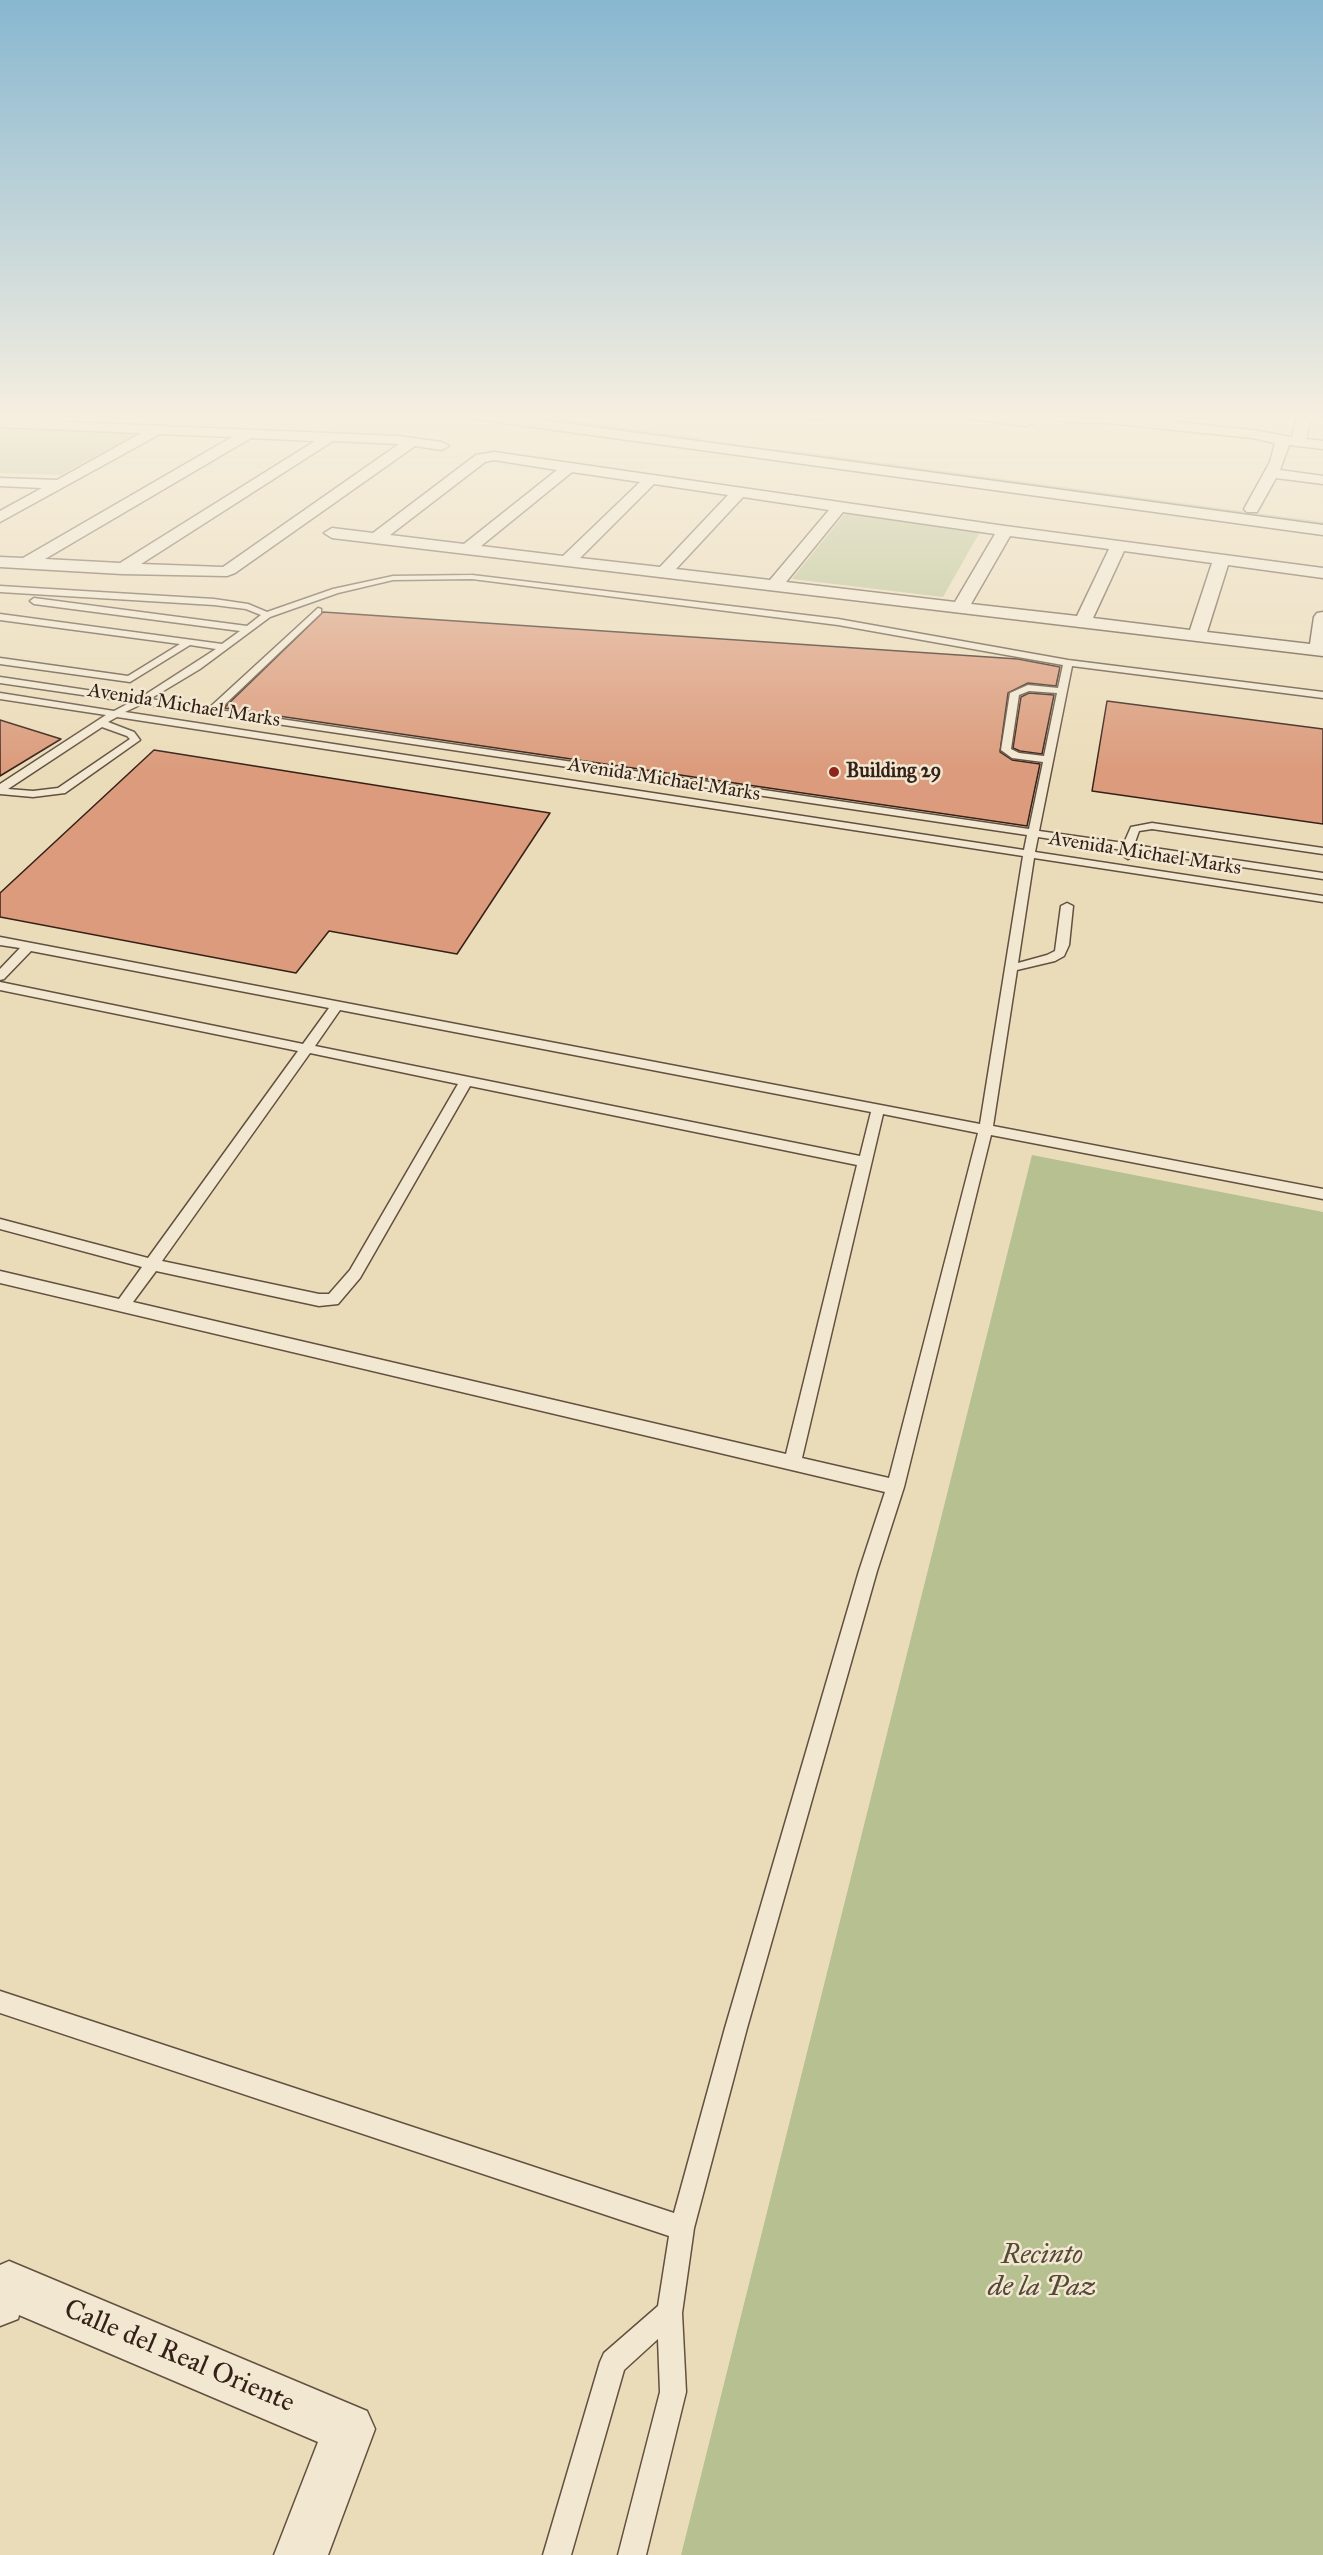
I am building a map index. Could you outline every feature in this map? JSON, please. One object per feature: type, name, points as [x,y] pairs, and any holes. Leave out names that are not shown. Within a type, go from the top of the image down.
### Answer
[{"type":"street","points":[[27,563],[78,533]]},
{"type":"street","points":[[122,569],[178,533]]},
{"type":"street","points":[[0,562],[209,573],[230,570],[282,533]]},
{"type":"street","points":[[334,533],[961,606],[1320,651],[1323,617]]},
{"type":"street","points":[[376,538],[382,533]]},
{"type":"street","points":[[468,549],[487,533]]},
{"type":"street","points":[[568,560],[595,533]]},
{"type":"street","points":[[665,572],[701,533]]},
{"type":"street","points":[[776,584],[818,533]]},
{"type":"street","points":[[961,606],[1004,533]]},
{"type":"street","points":[[1021,533],[1323,573]]},
{"type":"street","points":[[1083,621],[1118,547]]},
{"type":"street","points":[[1197,636],[1222,559]]},
{"type":"street","name":"Calle del Real Oriente","points":[[5,2293],[349,2429],[301,2555]]},
{"type":"lane","points":[[0,790],[116,713],[197,667],[267,615],[336,591],[393,578],[472,577],[838,622],[1068,663],[1323,695]]},
{"type":"lane","points":[[0,589],[214,602],[248,607],[267,615]]},
{"type":"lane","points":[[25,591],[25,598],[31,601],[249,629]]},
{"type":"lane","points":[[212,711],[318,611]]},
{"type":"lane","points":[[0,617],[223,647]]},
{"type":"lane","points":[[0,660],[130,679],[187,643]]},
{"type":"lane","points":[[159,662],[197,667]]},
{"type":"lane","points":[[632,2555],[673,2392],[670,2313],[682,2228],[743,2006],[862,1593],[895,1487],[986,1128],[1029,854],[1068,663]]},
{"type":"lane","name":"Avenida Michael Marks","points":[[0,680],[1323,876]]},
{"type":"lane","points":[[32,700],[49,687]]},
{"type":"lane","points":[[1048,760],[1016,756],[1006,750],[1015,693],[1028,688],[1062,691]]},
{"type":"lane","name":"Avenida Michael Marks","points":[[0,696],[1323,899]]},
{"type":"lane","points":[[0,790],[33,794],[61,791],[135,740],[131,734],[101,723]]},
{"type":"lane","points":[[1128,869],[1128,847],[1135,829],[1152,826],[1323,851]]},
{"type":"lane","points":[[1011,968],[1051,958],[1060,953],[1064,945],[1067,906]]},
{"type":"lane","points":[[0,942],[1323,1194]]},
{"type":"lane","points":[[0,976],[28,947]]},
{"type":"lane","points":[[0,986],[864,1162]]},
{"type":"lane","points":[[122,1305],[337,1006]]},
{"type":"lane","points":[[0,1224],[151,1264],[319,1300],[333,1300],[355,1274],[466,1081]]},
{"type":"lane","points":[[792,1463],[878,1109]]},
{"type":"lane","points":[[0,1277],[895,1487]]},
{"type":"lane","points":[[0,2002],[682,2228]]},
{"type":"lane","points":[[557,2555],[613,2362],[670,2313]]},
{"type":"green space","points":[[829,533],[979,533],[943,597],[792,579]]},
{"type":"green space","name":"Recinto de la Paz","points":[[1032,1155],[1323,1212],[1323,2555],[681,2555]]},
{"type":"building","name":"Building 29","points":[[323,612],[1018,659],[1060,667],[1056,686],[1028,683],[1008,693],[1000,752],[1012,760],[1040,764],[1027,826],[224,708]]},
{"type":"building","points":[[1029,693],[1054,695],[1042,754],[1013,748],[1021,697]]},
{"type":"building","points":[[1107,701],[1323,729],[1323,824],[1092,791]]},
{"type":"building","points":[[0,720],[61,739],[0,776]]},
{"type":"building","points":[[154,750],[550,813],[457,954],[329,931],[296,973],[0,917],[0,893]]},
{"type":"place","name":"Building 29","points":[[834,772]]}]
